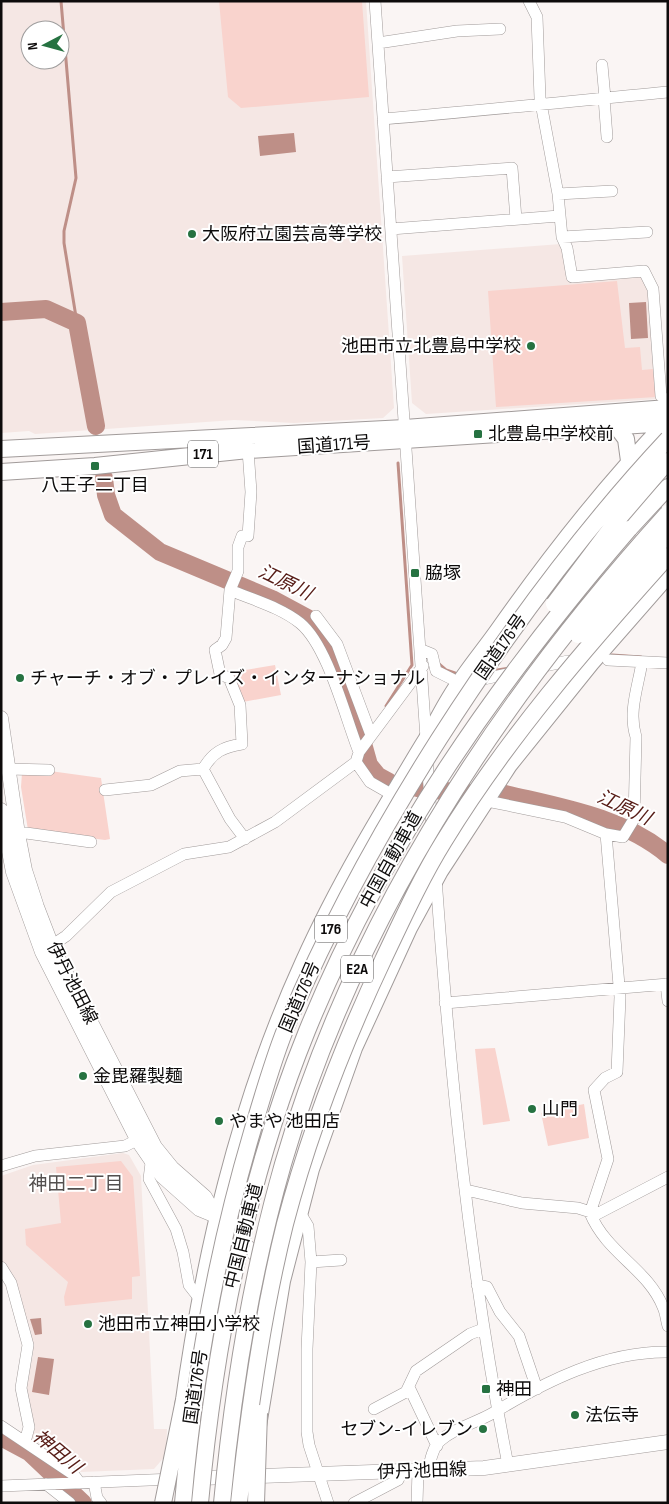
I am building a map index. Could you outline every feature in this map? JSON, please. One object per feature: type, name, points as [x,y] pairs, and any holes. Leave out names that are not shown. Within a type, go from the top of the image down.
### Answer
[{"type":"highway","name":"国道171号","points":[[1,472],[95,466],[405,434],[667,419]]},
{"type":"highway","name":"国道171号","points":[[1,449],[617,426],[667,419]]},
{"type":"highway","points":[[171,1503],[167,1479],[200,1299],[253,1092],[302,964],[327,912],[391,794],[461,680],[536,576],[629,461],[667,419]]},
{"type":"highway","name":"国道176号","points":[[183,1503],[199,1362],[221,1222],[284,1032],[333,924],[382,832],[464,700],[516,624],[572,550],[635,474],[667,419]]},
{"type":"highway","points":[[617,426],[626,439],[629,461]]},
{"type":"highway","points":[[446,766],[579,567],[668,461]]},
{"type":"highway","name":"中国自動車道","points":[[200,1503],[207,1429],[229,1295],[245,1221],[284,1094],[307,1032],[365,907],[416,815],[446,766],[495,696],[549,625],[618,542],[668,487]]},
{"type":"highway","name":"中国自動車道","points":[[222,1503],[235,1387],[250,1298],[284,1163],[306,1094],[344,999],[378,926],[410,866],[463,778],[511,707],[557,645],[602,588],[668,513]]},
{"type":"highway","points":[[463,778],[571,643],[668,534]]},
{"type":"highway","points":[[239,1503],[254,1382],[278,1254],[303,1162],[321,1106],[342,1054],[398,929],[443,842],[527,721],[668,556]]},
{"type":"highway","points":[[251,1503],[262,1393],[282,1281],[298,1211],[331,1109],[354,1048],[409,928],[480,807],[487,801],[509,765],[539,726],[668,575]]},
{"type":"highway","points":[[163,1503],[221,1222]]},
{"type":"highway","points":[[258,1503],[262,1371],[278,1254]]},
{"type":"main road","name":"伊丹池田線","points":[[1,718],[25,870],[47,949]]},
{"type":"main road","name":"伊丹池田線","points":[[1,810],[14,872],[47,949],[143,1137],[152,1163],[162,1176],[199,1209],[221,1222]]},
{"type":"main road","name":"伊丹池田線","points":[[143,1137],[205,1197],[221,1222],[282,1281]]},
{"type":"main road","name":"伊丹池田線","points":[[167,1479],[402,1472],[508,1465],[668,1442]]},
{"type":"street","points":[[374,1],[422,650],[429,790],[445,1003],[483,1329],[496,1410],[508,1465]]},
{"type":"street","points":[[529,1],[537,17],[540,98],[545,134],[558,194],[562,237],[567,248],[572,277],[644,271],[653,289],[661,396],[667,419]]},
{"type":"street","points":[[378,43],[458,31],[500,29]]},
{"type":"street","points":[[602,65],[608,137]]},
{"type":"street","points":[[383,119],[542,104],[576,103],[604,98],[668,92]]},
{"type":"street","points":[[387,177],[512,168],[516,219]]},
{"type":"street","points":[[558,194],[612,190]]},
{"type":"street","points":[[391,229],[559,216]]},
{"type":"street","points":[[562,237],[647,232]]},
{"type":"street","points":[[203,769],[210,757],[224,747],[242,744],[240,705],[229,678],[220,674],[215,650],[222,645],[226,638],[230,590],[238,571],[238,547],[242,536],[248,536],[251,492],[248,450]]},
{"type":"street","points":[[230,590],[285,612],[312,635],[324,660],[358,755],[370,782],[391,794]]},
{"type":"street","points":[[316,616],[336,644],[369,738]]},
{"type":"street","points":[[422,650],[432,654],[436,671],[452,678]]},
{"type":"street","points":[[608,660],[668,663]]},
{"type":"street","points":[[484,679],[568,661]]},
{"type":"street","points":[[487,801],[565,816],[606,834],[620,837],[628,831],[634,819],[636,737],[632,726],[636,680],[642,662]]},
{"type":"street","points":[[47,949],[66,936],[112,892],[184,854],[229,847],[275,822],[358,755],[423,666]]},
{"type":"street","points":[[8,769],[48,770]]},
{"type":"street","points":[[105,790],[151,785],[180,771],[203,769]]},
{"type":"street","points":[[203,769],[230,819],[245,839]]},
{"type":"street","points":[[18,834],[91,842]]},
{"type":"street","points":[[606,834],[612,880],[619,988],[617,1072],[605,1078],[594,1090],[608,1159],[590,1213],[596,1228],[611,1248],[644,1278],[666,1306],[668,1326]]},
{"type":"street","points":[[445,1003],[667,984],[668,1001]]},
{"type":"street","points":[[1,1166],[36,1156],[125,1146],[143,1137]]},
{"type":"street","points":[[152,1163],[149,1179],[176,1229],[183,1252],[189,1285],[200,1299]]},
{"type":"street","points":[[466,1190],[522,1203],[578,1208],[597,1214],[668,1178]]},
{"type":"street","points":[[298,1211],[308,1226],[311,1262],[307,1349],[307,1432],[328,1503]]},
{"type":"street","points":[[311,1262],[341,1260]]},
{"type":"street","points":[[1,1267],[11,1283],[28,1345],[22,1388],[29,1427],[25,1442]]},
{"type":"street","points":[[478,1285],[487,1286],[500,1312],[519,1336],[537,1389]]},
{"type":"street","points":[[374,1409],[406,1392],[416,1371],[470,1334],[483,1329]]},
{"type":"street","points":[[417,1503],[423,1471],[443,1438],[537,1389],[585,1367],[617,1356],[645,1352],[668,1352]]},
{"type":"street","points":[[409,1387],[437,1446]]},
{"type":"street","points":[[1,1426],[74,1475],[76,1483]]},
{"type":"street","points":[[354,1503],[398,1480],[402,1472]]},
{"type":"street","points":[[253,1476],[258,1503]]},
{"type":"street","points":[[1,1486],[167,1479],[156,1503]]},
{"type":"street","points":[[94,1482],[97,1498],[101,1503]]},
{"type":"street","points":[[49,1484],[70,1503]]},
{"type":"shaded area","name":"大阪府立園芸高等学校","points":[[1,1],[366,1],[394,408],[383,418],[294,423],[234,420],[35,434],[29,431],[1,433]]},
{"type":"shaded area","points":[[219,1],[362,1],[369,97],[241,108],[228,97]]},
{"type":"shaded area","points":[[294,133],[296,152],[260,156],[258,136]]},
{"type":"shaded area","name":"池田市立北豊島中学校","points":[[561,244],[569,281],[641,275],[649,293],[658,399],[426,414],[412,403],[402,256]]},
{"type":"shaded area","points":[[617,281],[625,348],[640,347],[642,370],[653,369],[656,397],[496,407],[488,291]]},
{"type":"shaded area","points":[[646,302],[648,338],[631,339],[629,303]]},
{"type":"shaded area","points":[[275,665],[281,695],[243,702],[233,672]]},
{"type":"shaded area","points":[[50,771],[101,778],[110,839],[105,840],[28,830],[21,787],[22,773]]},
{"type":"shaded area","points":[[495,1048],[510,1121],[483,1125],[475,1049]]},
{"type":"shaded area","points":[[584,1104],[589,1138],[548,1146],[541,1113]]},
{"type":"shaded area","name":"池田市立神田小学校","points":[[123,1153],[129,1155],[141,1176],[154,1429],[167,1429],[166,1455],[154,1469],[81,1472],[32,1439],[26,1387],[33,1354],[31,1341],[1,1264],[1,1176],[33,1165]]},
{"type":"shaded area","points":[[121,1161],[133,1177],[140,1276],[132,1277],[132,1299],[65,1306],[64,1297],[68,1282],[26,1245],[25,1229],[61,1223],[56,1167]]},
{"type":"shaded area","points":[[41,1318],[42,1334],[35,1335],[30,1319]]},
{"type":"shaded area","points":[[38,1357],[54,1359],[49,1395],[32,1392]]},
{"type":"waterway","points":[[61,1],[76,178],[64,231],[64,243],[77,323]]},
{"type":"waterway","name":"江原川","points":[[1,312],[46,309],[77,323],[96,426]]},
{"type":"waterway","points":[[386,706],[412,665],[398,463]]},
{"type":"waterway","name":"江原川","points":[[104,478],[106,495],[113,515],[160,552],[272,599],[311,620],[328,643],[360,733],[369,765],[378,776],[389,782]]},
{"type":"waterway","points":[[612,655],[641,657]]},
{"type":"waterway","points":[[439,664],[446,670],[455,673]]},
{"type":"waterway","points":[[491,671],[510,668]]},
{"type":"waterway","name":"江原川","points":[[360,733],[365,731]]},
{"type":"waterway","name":"江原川","points":[[404,785],[422,789],[468,793]]},
{"type":"waterway","name":"江原川","points":[[501,793],[567,808],[610,822],[650,842],[668,855]]},
{"type":"waterway","name":"神田川","points":[[1,1437],[29,1452],[83,1503]]},
{"type":"place","name":"大阪府立園芸高等学校","points":[[192,234]]},
{"type":"place","name":"池田市立北豊島中学校","points":[[531,346]]},
{"type":"place","name":"北豊島中学校前","points":[[478,434]]},
{"type":"place","name":"八王子二丁目","points":[[95,466]]},
{"type":"place","name":"脇塚","points":[[415,573]]},
{"type":"place","name":"チャーチ・オブ・プレイズ・インターナショナル","points":[[20,678]]},
{"type":"place","name":"金毘羅製麺","points":[[83,1076]]},
{"type":"place","name":"山門","points":[[532,1109]]},
{"type":"place","name":"やまや 池田店","points":[[219,1121]]},
{"type":"place","name":"池田市立神田小学校","points":[[88,1324]]},
{"type":"place","name":"神田","points":[[486,1389]]},
{"type":"place","name":"法伝寺","points":[[575,1415]]},
{"type":"place","name":"セブン-イレブン","points":[[483,1429]]},
{"type":"district","name":"神田二丁目","points":[[76,1184]]}]
